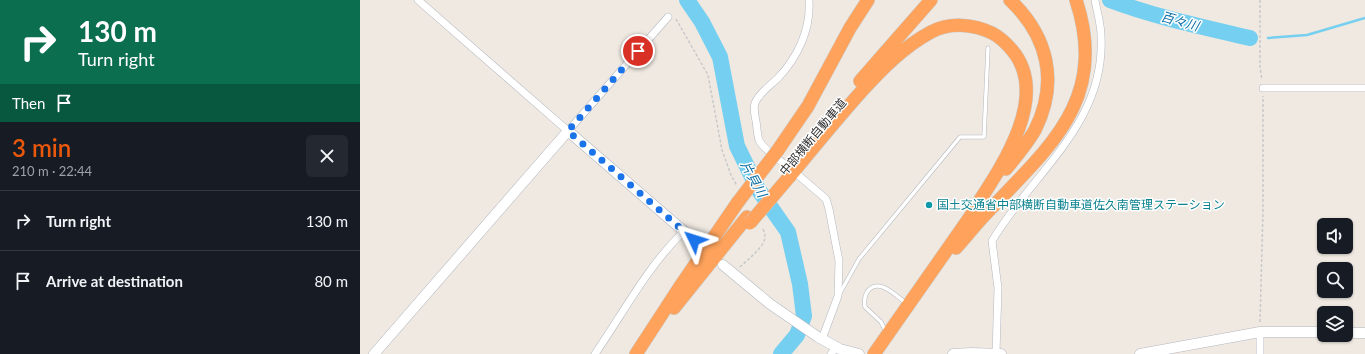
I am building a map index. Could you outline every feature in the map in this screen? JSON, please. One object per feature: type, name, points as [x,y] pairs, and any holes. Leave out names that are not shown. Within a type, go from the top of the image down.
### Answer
[{"type":"highway","points":[[636,354],[739,196],[778,150],[808,106],[850,28],[868,0]]},
{"type":"highway","name":"中部横断自動車道","points":[[639,354],[709,263],[753,222],[789,171],[876,62],[931,0]]},
{"type":"highway","points":[[978,214],[1034,131],[1045,103],[1048,86],[1046,56],[1039,38],[1023,13],[1010,0]]},
{"type":"highway","points":[[874,354],[908,305],[1040,136],[1048,120],[1053,106],[1056,86],[1054,59],[1050,42],[1043,28],[1034,14],[1021,0]]},
{"type":"highway","points":[[978,214],[1010,190],[1051,144],[1069,117],[1076,102],[1084,77],[1086,54],[1083,25],[1076,0]]},
{"type":"highway","points":[[789,171],[895,57],[932,31],[958,25],[971,26],[998,36],[1007,44],[1016,54],[1022,65],[1025,74],[1026,87],[1026,100],[1014,140],[978,214]]},
{"type":"street","points":[[418,0],[694,240]]},
{"type":"street","points":[[809,0],[809,21],[796,56],[782,74],[759,97],[755,104],[755,112],[760,140],[763,146],[789,171],[826,200],[828,204],[840,261],[838,296],[820,338]]},
{"type":"street","points":[[996,354],[998,288],[992,241],[1035,181],[1069,140],[1084,114],[1094,91],[1100,63],[1101,36],[1095,3]]},
{"type":"street","points":[[374,354],[668,17]]},
{"type":"street","points":[[1263,88],[1365,88]]},
{"type":"street","points":[[595,354],[651,269],[668,247],[684,231]]},
{"type":"street","points":[[723,265],[783,313],[820,338],[834,350],[859,354]]},
{"type":"street","points":[[1260,332],[1260,354]]},
{"type":"street","points":[[1140,354],[1260,332],[1317,332]]},
{"type":"street","points":[[1353,333],[1365,333]]},
{"type":"street","points":[[954,354],[1001,354]]},
{"type":"lane","points":[[838,296],[859,260],[960,137],[984,137],[988,48]]},
{"type":"lane","points":[[885,339],[881,322],[864,307],[865,295],[869,289],[880,286],[885,288],[908,305]]},
{"type":"path","points":[[1260,0],[1260,67],[1263,88],[1264,211],[1260,332]]},
{"type":"path","points":[[668,17],[671,16],[675,18],[708,75],[722,150],[739,196]]},
{"type":"path","points":[[733,274],[757,251],[764,242],[765,236],[753,222]]},
{"type":"waterway","name":"片貝川","points":[[687,0],[702,22],[720,57],[737,146],[758,189],[788,232],[800,284],[804,316],[797,335],[781,354]]},
{"type":"waterway","name":"百々川","points":[[1110,0],[1162,17],[1250,38]]},
{"type":"waterway","points":[[1268,38],[1307,35],[1365,18]]},
{"type":"place","name":"国土交通省中部横断自動車道佐久南管理ステーション","points":[[929,205]]},
{"type":"route","points":[[638,51],[568,131],[694,240]]}]
